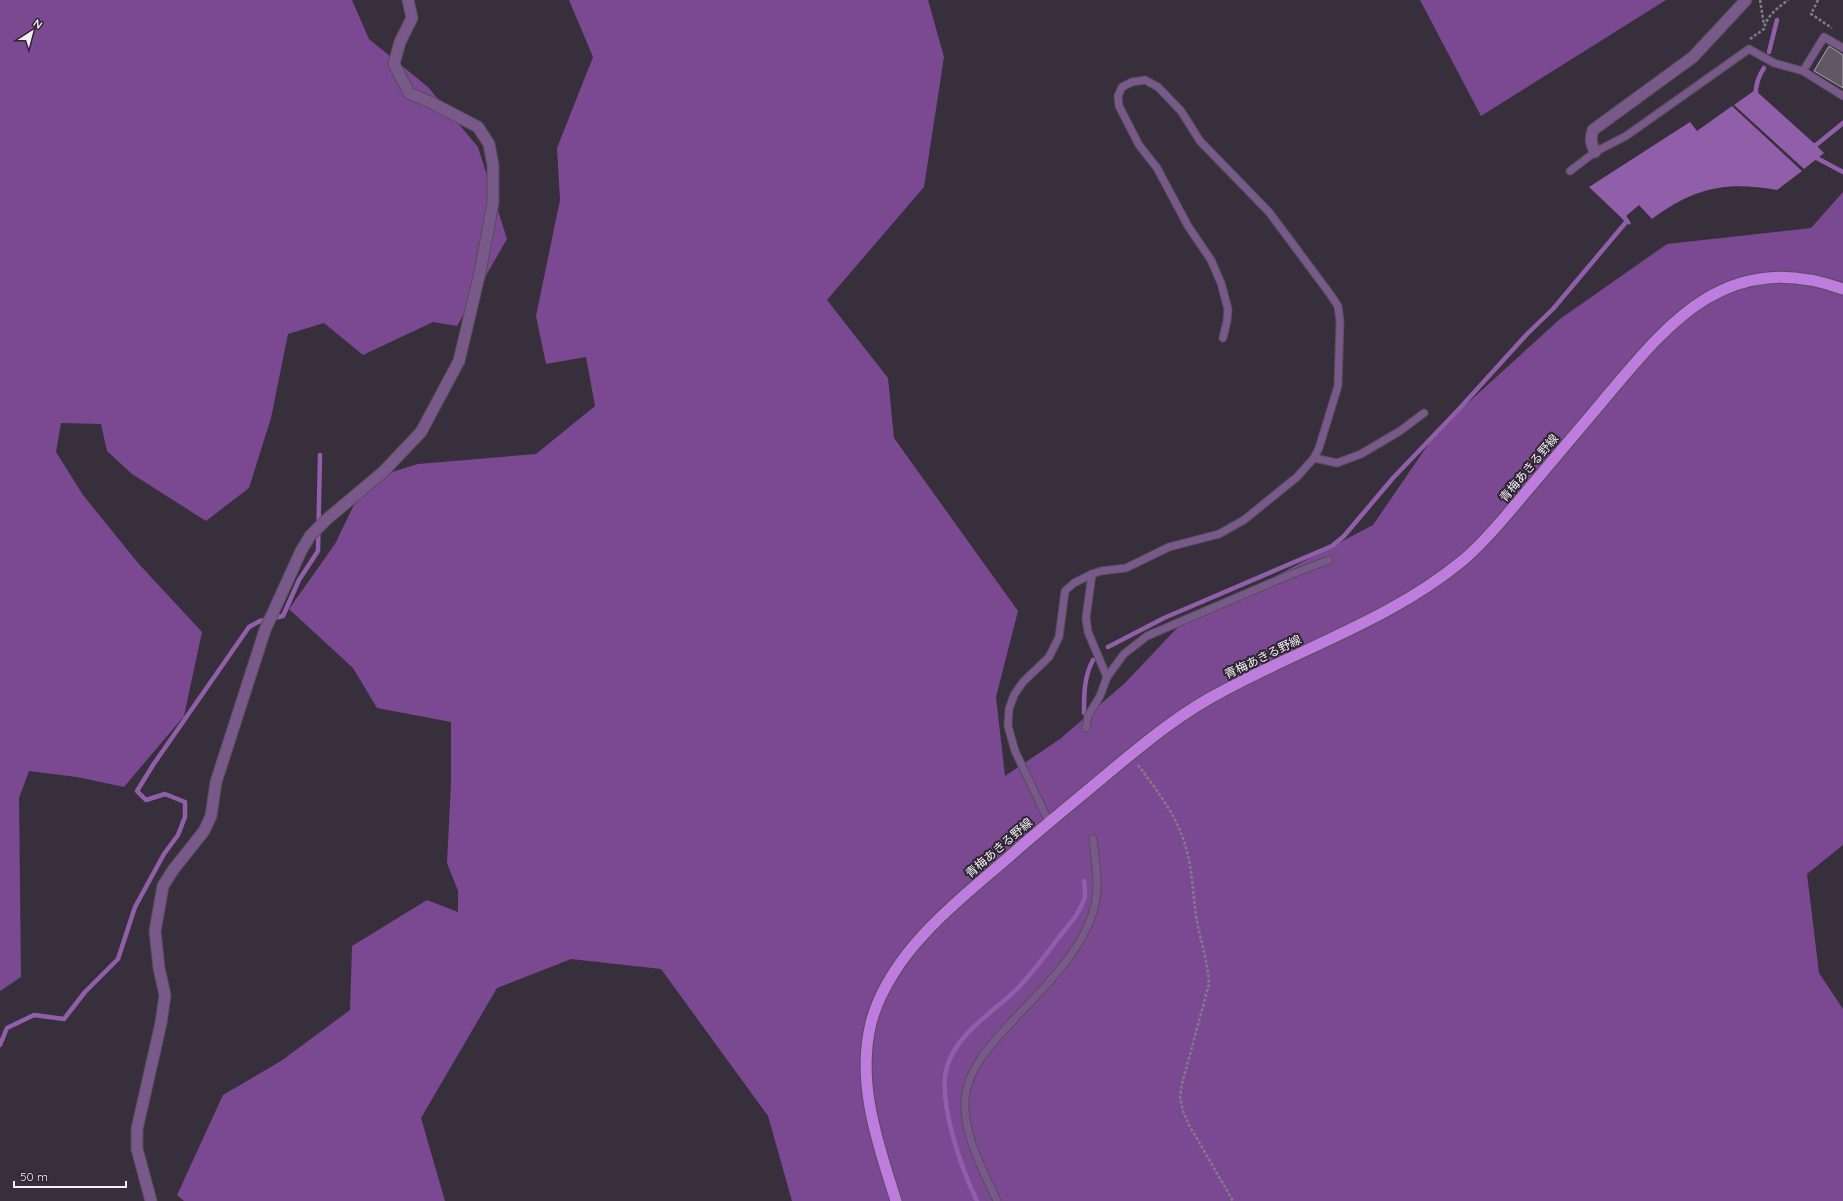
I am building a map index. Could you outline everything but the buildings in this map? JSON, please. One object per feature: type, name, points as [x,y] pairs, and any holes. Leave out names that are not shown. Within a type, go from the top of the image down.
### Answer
[{"type":"main road","name":"青梅あきる野線","points":[[896,1201],[873,1125],[865,1060],[871,1022],[885,988],[902,961],[924,933],[1049,822],[1176,719],[1222,691],[1376,616],[1426,587],[1463,561],[1485,540],[1664,330],[1699,302],[1737,284],[1759,279],[1802,279],[1843,289]]},
{"type":"street","points":[[151,1201],[137,1149],[137,1129],[161,1023],[165,995],[159,968],[155,931],[163,886],[173,870],[204,831],[211,816],[216,782],[265,630],[300,551],[310,536],[327,519],[383,472],[421,432],[459,361],[480,272],[493,203],[492,154],[489,144],[478,127],[432,102],[409,93],[394,64],[400,42],[412,18],[408,0]]},
{"type":"street","points":[[1595,152],[1590,138],[1593,130],[1693,57],[1746,0]]},
{"type":"lane","points":[[1803,71],[1824,36],[1843,48]]},
{"type":"lane","points":[[1570,171],[1595,152],[1626,136],[1749,49],[1774,63],[1803,71],[1843,96]]},
{"type":"lane","points":[[1049,822],[1016,751],[1008,726],[1009,709],[1014,695],[1023,682],[1050,657],[1059,637],[1065,591],[1074,583],[1092,574],[1101,571],[1126,568],[1170,547],[1219,534],[1244,520],[1297,477],[1314,458],[1324,437],[1338,386],[1340,346],[1338,306],[1269,212],[1200,140],[1181,111],[1158,87],[1145,80],[1132,82],[1122,87],[1118,96],[1119,106],[1139,145],[1157,168],[1188,226],[1211,260],[1221,283],[1228,309],[1228,321],[1223,338]]},
{"type":"lane","points":[[1314,458],[1337,463],[1361,454],[1400,431],[1424,413]]},
{"type":"lane","points":[[1086,728],[1088,716],[1100,696],[1107,677],[1124,654],[1146,636],[1287,576],[1329,560]]},
{"type":"lane","points":[[1092,574],[1086,618],[1088,632],[1107,677]]},
{"type":"lane","points":[[997,1201],[972,1142],[966,1117],[965,1099],[971,1078],[995,1040],[1062,966],[1084,933],[1096,900],[1097,877],[1092,839]]},
{"type":"path","points":[[1760,0],[1764,28]]},
{"type":"path","points":[[1764,25],[1776,9],[1788,0]]},
{"type":"path","points":[[1817,0],[1811,14],[1836,30]]},
{"type":"path","points":[[1131,755],[1178,823],[1188,852],[1195,909],[1208,968],[1209,984],[1182,1084],[1180,1097],[1183,1111],[1189,1125],[1233,1201]]},
{"type":"shaded area","points":[[0,0],[352,0],[369,39],[428,87],[478,147],[507,239],[457,326],[433,322],[363,355],[324,323],[288,334],[271,418],[249,488],[206,521],[132,474],[107,451],[101,424],[61,423],[56,452],[83,495],[138,563],[202,632],[184,716],[124,787],[77,777],[29,771],[19,798],[21,977],[0,991]]},
{"type":"shaded area","points":[[569,0],[928,0],[944,57],[924,187],[827,300],[888,378],[894,438],[1018,611],[996,697],[1005,776],[1060,739],[1125,683],[1178,627],[1373,525],[1438,430],[1560,319],[1667,244],[1811,228],[1843,192],[1843,845],[1807,874],[1819,973],[1843,1009],[1843,1201],[792,1201],[768,1116],[661,969],[571,959],[497,988],[421,1118],[445,1201],[184,1201],[177,1195],[223,1095],[281,1061],[350,1010],[352,946],[427,900],[458,912],[458,891],[447,863],[451,783],[451,722],[377,708],[353,668],[289,609],[335,544],[366,480],[418,464],[536,454],[595,406],[586,357],[546,364],[536,316],[560,200],[557,148],[593,57]]},
{"type":"shaded area","points":[[1420,0],[1666,0],[1481,116]]},
{"type":"shaded area","points":[[1755,90],[1824,153],[1804,169],[1734,105]]},
{"type":"shaded area","points":[[1732,106],[1802,171],[1777,190],[1741,186],[1711,190],[1682,200],[1667,208],[1652,219],[1639,205],[1626,216],[1631,223],[1629,225],[1589,187],[1690,122],[1697,131]]},
{"type":"waterway","points":[[1769,52],[1777,20]]},
{"type":"waterway","points":[[1756,95],[1756,88],[1760,74],[1764,68]]},
{"type":"waterway","points":[[1811,146],[1816,145],[1843,123]]},
{"type":"waterway","points":[[1813,156],[1843,172]]},
{"type":"waterway","points":[[1108,647],[1164,618],[1332,546],[1344,536],[1393,478],[1459,409],[1527,334],[1553,309],[1627,221],[1624,217]]},
{"type":"waterway","points":[[0,1045],[7,1028],[34,1015],[64,1019],[85,992],[118,959],[135,907],[164,854],[178,835],[185,817],[185,802],[165,794],[146,800],[137,791],[153,765],[249,627],[260,621],[283,616],[299,580],[318,551],[320,455]]},
{"type":"waterway","points":[[1084,713],[1084,692],[1086,679],[1093,660]]},
{"type":"waterway","points":[[977,1201],[958,1154],[948,1116],[945,1098],[947,1067],[958,1044],[976,1024],[1017,989],[1039,964],[1074,918],[1081,907],[1085,896],[1084,881]]}]
